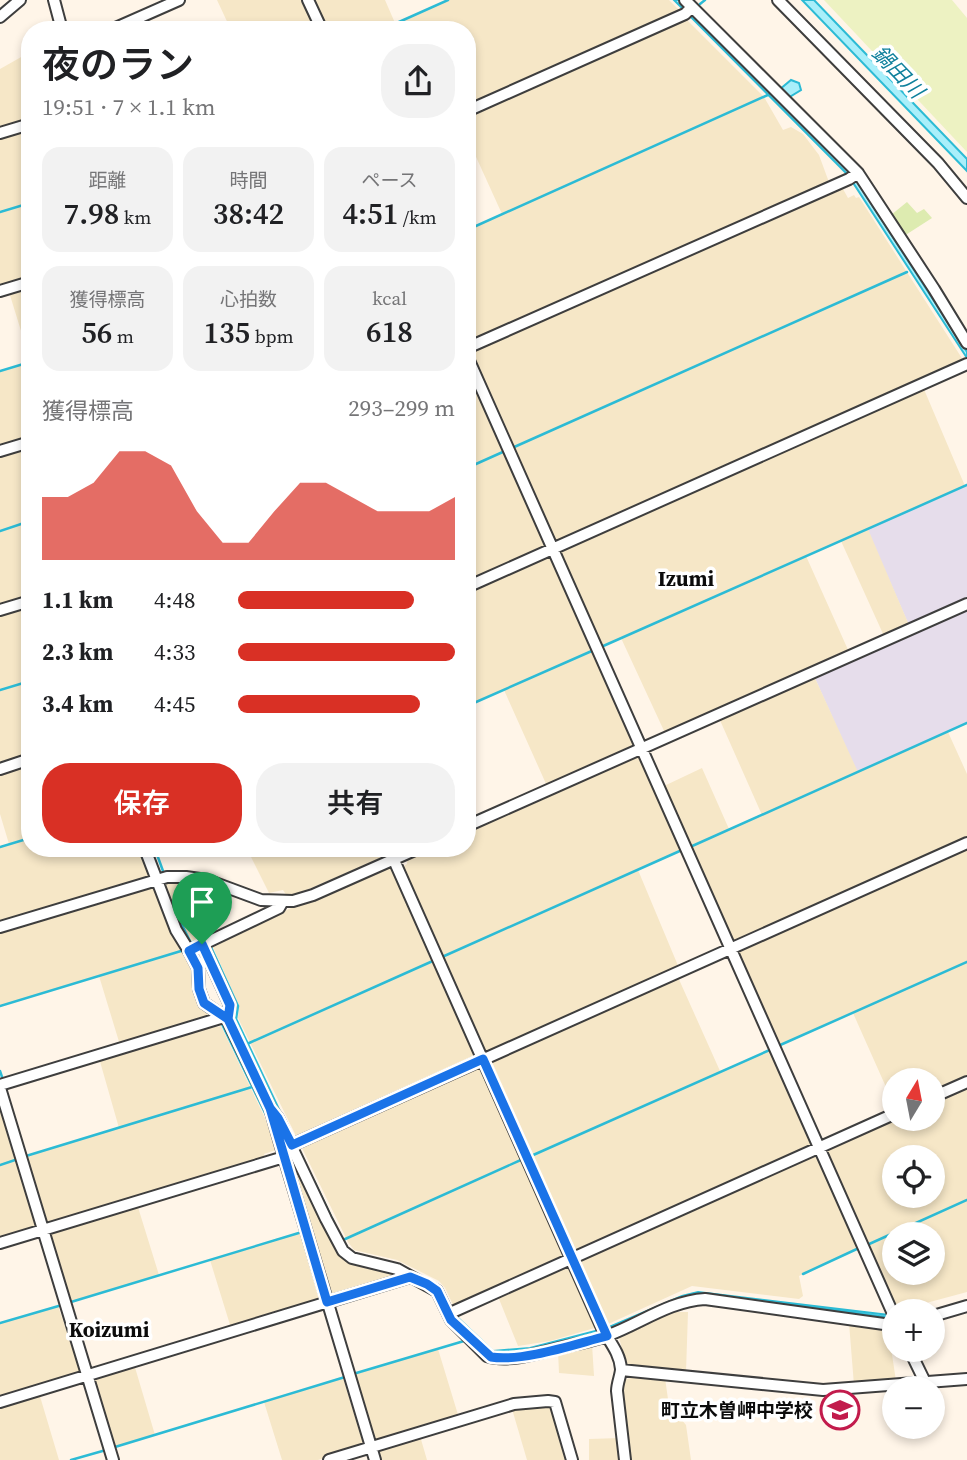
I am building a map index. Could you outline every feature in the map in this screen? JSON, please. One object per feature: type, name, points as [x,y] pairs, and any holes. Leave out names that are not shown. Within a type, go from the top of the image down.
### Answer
[{"type":"street","points":[[0,17],[20,0]]},
{"type":"street","points":[[54,0],[60,21]]},
{"type":"street","points":[[131,21],[178,0]]},
{"type":"street","points":[[309,0],[318,21]]},
{"type":"street","points":[[778,0],[938,163],[967,198]]},
{"type":"street","points":[[476,107],[688,8],[784,97],[854,176],[934,289],[967,343]]},
{"type":"street","points":[[0,133],[21,127]]},
{"type":"street","points":[[476,344],[854,176]]},
{"type":"street","points":[[0,291],[21,285]]},
{"type":"street","points":[[476,583],[967,364]]},
{"type":"street","points":[[476,376],[886,1299]]},
{"type":"street","points":[[0,451],[21,445]]},
{"type":"street","points":[[0,610],[21,604]]},
{"type":"street","points":[[476,823],[967,604]]},
{"type":"street","points":[[0,769],[21,763]]},
{"type":"street","points":[[292,1145],[967,843]]},
{"type":"street","points":[[148,857],[176,930],[198,968],[199,989],[204,1003],[222,1018],[278,1118],[343,1251],[352,1258],[397,1269],[437,1291],[451,1320],[491,1357],[524,1356],[605,1332],[684,1302],[705,1299],[882,1324]]},
{"type":"street","points":[[0,927],[156,880],[176,877],[197,878],[261,900],[293,901],[313,895],[386,857]]},
{"type":"street","points":[[393,857],[571,1258],[605,1332],[613,1343],[621,1370],[617,1391],[625,1460]]},
{"type":"street","points":[[189,951],[279,908],[283,901]]},
{"type":"street","points":[[113,1460],[90,1374],[0,1087],[222,1018],[230,1005],[202,944]]},
{"type":"street","points":[[945,1092],[967,1082]]},
{"type":"street","points":[[270,1108],[375,1460]]},
{"type":"street","points":[[448,1314],[882,1119]]},
{"type":"street","points":[[0,1243],[284,1157]]},
{"type":"street","points":[[0,1402],[410,1277]]},
{"type":"street","points":[[945,1312],[967,1306]]},
{"type":"street","points":[[621,1370],[822,1390],[882,1385]]},
{"type":"street","points":[[945,1381],[967,1379]]},
{"type":"street","points":[[329,1460],[514,1404],[548,1401],[555,1402],[572,1460]]},
{"type":"shaded area","points":[[217,0],[305,0],[314,21],[227,21]]},
{"type":"shaded area","points":[[311,0],[385,0],[394,21],[320,21]]},
{"type":"shaded area","points":[[448,0],[669,0],[679,10],[476,104],[476,21],[400,21]]},
{"type":"shaded area","points":[[684,17],[764,97],[783,130],[791,127],[803,134],[819,155],[830,185],[476,342],[476,226],[502,214],[476,157],[476,109]]},
{"type":"shaded area","points":[[21,57],[21,124],[0,130],[0,69]]},
{"type":"shaded area","points":[[21,130],[21,281],[0,287],[0,136]]},
{"type":"shaded area","points":[[837,187],[843,189],[848,198],[854,195],[859,197],[965,363],[554,543],[476,367],[476,347]]},
{"type":"shaded area","points":[[21,288],[21,331],[9,292]]},
{"type":"shaded area","points":[[21,365],[21,442],[0,448],[0,371]]},
{"type":"shaded area","points":[[476,384],[548,547],[476,580]]},
{"type":"shaded area","points":[[923,387],[965,486],[868,529],[909,625],[884,636],[841,541],[806,556],[849,652],[665,733],[621,638],[601,647],[559,554],[561,547]]},
{"type":"shaded area","points":[[21,448],[21,601],[0,607],[0,454]]},
{"type":"shaded area","points":[[967,485],[967,597],[908,623],[867,529]]},
{"type":"shaded area","points":[[552,555],[636,747],[547,786],[504,690],[476,702],[476,586]]},
{"type":"shaded area","points":[[21,607],[21,759],[0,765],[0,613]]},
{"type":"shaded area","points":[[967,609],[967,723],[857,772],[814,676]]},
{"type":"shaded area","points":[[814,676],[858,772],[948,732],[967,774],[967,841],[737,943],[732,942],[664,786],[702,768],[729,829],[762,815],[719,718]]},
{"type":"shaded area","points":[[642,756],[682,850],[638,870],[679,968],[488,1054],[484,1052],[402,867],[407,864],[409,857],[476,857],[476,827]]},
{"type":"shaded area","points":[[21,765],[21,857],[142,857],[150,876],[0,921],[0,847],[9,844],[0,814],[0,771]]},
{"type":"shaded area","points":[[967,847],[967,1078],[945,1088],[945,1068],[882,1068],[882,1078],[853,1013],[778,1046],[736,950]]},
{"type":"shaded area","points":[[251,857],[383,857],[295,895],[287,896],[283,890],[269,893]]},
{"type":"shaded area","points":[[388,866],[394,868],[477,1056],[476,1059],[298,1140],[238,1018],[239,1005],[211,943]]},
{"type":"shaded area","points":[[182,881],[207,938],[191,943],[163,884]]},
{"type":"shaded area","points":[[152,885],[170,931],[192,971],[193,992],[200,1006],[215,1017],[120,1045],[99,976],[0,1006],[0,931]]},
{"type":"shaded area","points":[[677,975],[720,1071],[772,1049],[814,1144],[576,1253],[571,1251],[488,1061]]},
{"type":"shaded area","points":[[213,1023],[217,1027],[221,1026],[265,1118],[276,1150],[264,1154],[265,1159],[48,1226],[27,1156],[119,1128],[99,1058]]},
{"type":"shaded area","points":[[480,1064],[565,1258],[454,1307],[439,1281],[397,1260],[354,1250],[300,1144]]},
{"type":"shaded area","points":[[967,1085],[967,1292],[941,1299],[889,1299],[883,1285],[945,1285],[945,1222],[882,1222],[882,1283],[826,1153],[827,1147],[882,1123],[882,1131],[945,1131],[945,1095]]},
{"type":"shaded area","points":[[0,1098],[39,1226],[0,1240]]},
{"type":"shaded area","points":[[277,1120],[349,1262],[389,1270],[398,1278],[331,1298]]},
{"type":"shaded area","points":[[817,1152],[859,1248],[799,1276],[803,1296],[799,1299],[692,1286],[606,1325],[577,1261]]},
{"type":"shaded area","points":[[137,1204],[159,1275],[71,1302],[49,1231]]},
{"type":"shaded area","points":[[300,1232],[321,1302],[231,1328],[210,1260]]},
{"type":"shaded area","points":[[569,1262],[598,1327],[550,1341],[518,1346],[497,1294]]},
{"type":"shaded area","points":[[58,1306],[82,1367],[79,1374],[0,1398],[0,1323]]},
{"type":"shaded area","points":[[670,1312],[688,1312],[686,1372],[626,1366],[619,1337]]},
{"type":"shaded area","points":[[849,1323],[882,1327],[882,1362],[893,1362],[895,1376],[882,1376],[882,1382],[854,1385]]},
{"type":"shaded area","points":[[592,1344],[594,1376],[559,1373],[558,1351]]},
{"type":"shaded area","points":[[438,1349],[459,1418],[372,1442],[352,1375]]},
{"type":"shaded area","points":[[134,1364],[155,1435],[115,1447],[94,1377]]},
{"type":"shaded area","points":[[637,1375],[665,1378],[671,1420],[681,1419],[686,1425],[691,1460],[629,1460],[620,1392],[625,1380]]},
{"type":"shaded area","points":[[343,1378],[364,1446],[318,1460],[282,1460],[264,1402]]},
{"type":"shaded area","points":[[39,1393],[59,1460],[0,1460],[0,1405]]},
{"type":"shaded area","points":[[549,1404],[566,1460],[527,1460],[512,1409]]},
{"type":"shaded area","points":[[420,1436],[427,1460],[379,1460],[376,1452],[378,1448]]},
{"type":"shaded area","points":[[620,1438],[622,1460],[589,1460],[589,1439]]},
{"type":"green space","points":[[824,0],[952,0],[967,18],[967,152]]},
{"type":"green space","points":[[907,202],[917,213],[924,209],[932,218],[904,236],[891,215]]},
{"type":"water","points":[[674,0],[679,0],[773,95],[791,80],[799,83],[801,90],[782,105],[854,177],[967,352],[967,358],[848,175]]},
{"type":"water","points":[[802,0],[814,0],[967,159],[967,171]]},
{"type":"water","points":[[698,1292],[882,1314],[882,1316],[700,1293],[684,1297],[609,1330],[532,1350],[496,1353],[489,1352],[454,1317],[493,1351],[530,1348],[607,1328],[682,1296]]},
{"type":"waterway","points":[[401,21],[448,0]]},
{"type":"waterway","points":[[700,4],[705,0]]},
{"type":"waterway","points":[[476,226],[770,94]]},
{"type":"waterway","points":[[0,212],[21,206]]},
{"type":"waterway","points":[[512,448],[907,272]]},
{"type":"waterway","points":[[0,371],[21,365]]},
{"type":"waterway","points":[[476,464],[505,451]]},
{"type":"waterway","points":[[601,647],[967,485]]},
{"type":"waterway","points":[[0,531],[21,524]]},
{"type":"waterway","points":[[476,702],[594,650]]},
{"type":"waterway","points":[[0,690],[21,684]]},
{"type":"waterway","points":[[690,847],[967,723]]},
{"type":"waterway","points":[[0,847],[21,841]]},
{"type":"waterway","points":[[442,957],[682,850]]},
{"type":"waterway","points":[[158,857],[163,871]]},
{"type":"waterway","points":[[173,907],[191,943],[199,940]]},
{"type":"waterway","points":[[210,945],[238,1006],[236,1019],[281,1114]]},
{"type":"waterway","points":[[182,949],[189,961]]},
{"type":"waterway","points":[[0,1006],[181,951]]},
{"type":"waterway","points":[[247,1044],[435,960]]},
{"type":"waterway","points":[[778,1046],[967,962]]},
{"type":"waterway","points":[[221,1022],[270,1127]]},
{"type":"waterway","points":[[531,1156],[772,1049]]},
{"type":"waterway","points":[[0,1071],[3,1080]]},
{"type":"waterway","points":[[26,1156],[252,1087]]},
{"type":"waterway","points":[[0,1165],[18,1159]]},
{"type":"waterway","points":[[343,1240],[523,1159]]},
{"type":"waterway","points":[[314,1181],[335,1225]]},
{"type":"waterway","points":[[867,1245],[967,1200]]},
{"type":"waterway","points":[[71,1302],[302,1232]]},
{"type":"waterway","points":[[803,1274],[859,1248]]},
{"type":"waterway","points":[[407,1269],[438,1286]]},
{"type":"waterway","points":[[0,1323],[62,1305]]},
{"type":"waterway","points":[[353,1374],[464,1341]]},
{"type":"waterway","points":[[115,1447],[345,1377]]},
{"type":"waterway","points":[[71,1460],[106,1450]]},
{"type":"place","name":"町立木曽岬中学校","points":[[840,1410]]},
{"type":"district","name":"Izumi","points":[[686,579]]},
{"type":"district","name":"Koizumi","points":[[109,1330]]},
{"type":"route","points":[[202,944],[189,951],[189,954],[198,968],[199,989],[204,1003],[228,1019],[270,1108],[292,1145],[483,1059],[607,1336],[524,1356],[498,1358],[487,1356],[451,1320],[437,1291],[410,1277],[327,1302],[270,1108],[228,1019],[230,1005],[202,944]]},
{"type":"water label","name":"鍋田川","points":[[898,72]]}]
